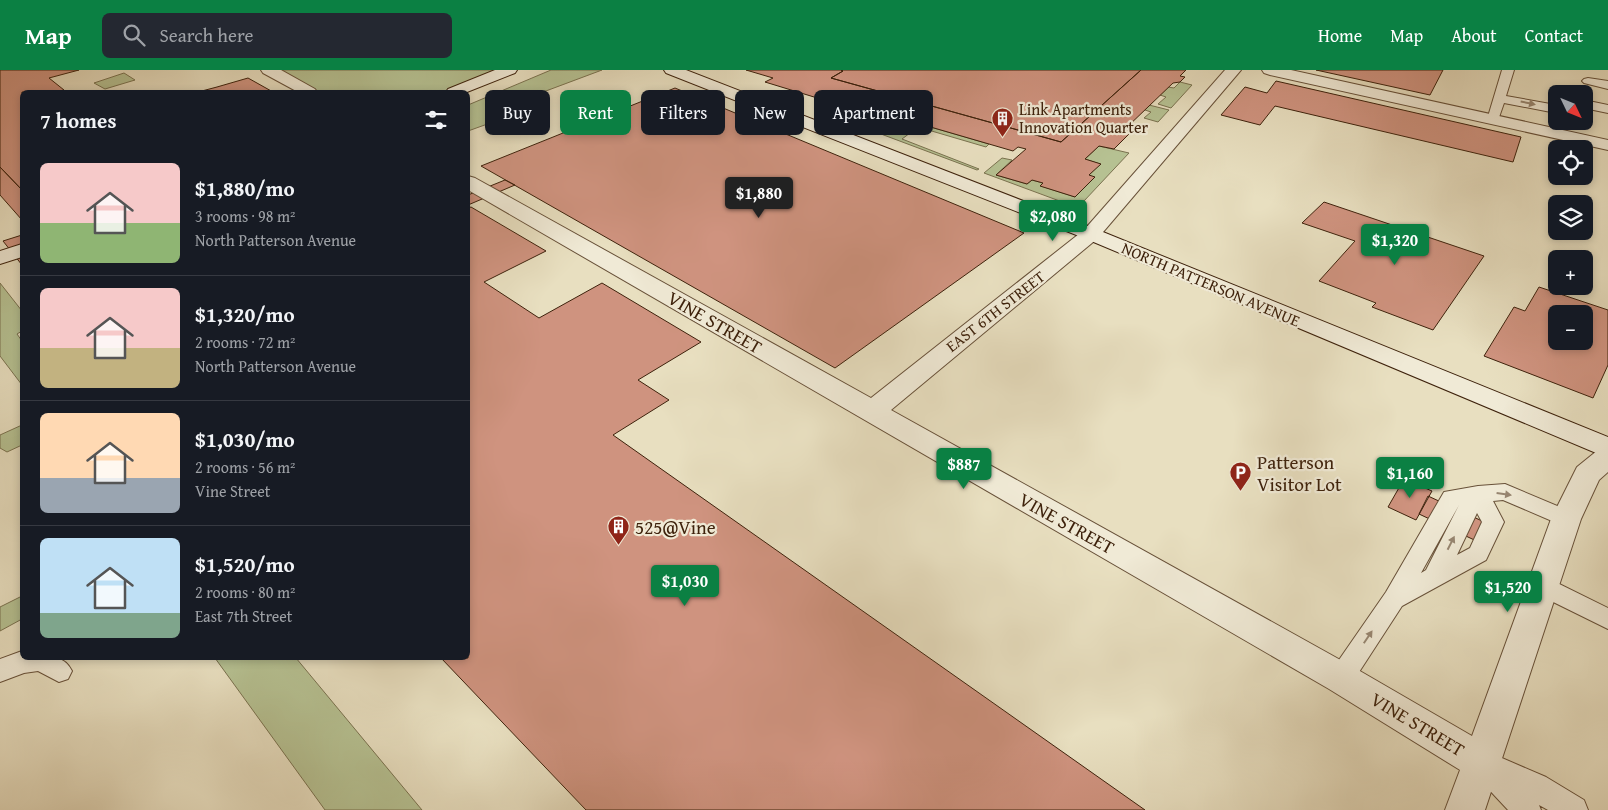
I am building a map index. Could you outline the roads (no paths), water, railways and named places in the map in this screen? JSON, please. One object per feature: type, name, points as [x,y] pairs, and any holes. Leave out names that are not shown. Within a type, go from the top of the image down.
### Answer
[{"type":"street","points":[[269,70],[305,90]]},
{"type":"street","points":[[459,90],[509,70]]},
{"type":"street","name":"NORTH PATTERSON AVENUE","points":[[672,70],[1091,234],[1608,448]]},
{"type":"street","name":"EAST 6TH STREET","points":[[871,412],[1091,234],[1233,70]]},
{"type":"street","points":[[1270,70],[1608,146]]},
{"type":"street","name":"VINE STREET","points":[[470,183],[1341,678],[1482,762]]},
{"type":"street","points":[[0,258],[20,251]]},
{"type":"street","points":[[1465,810],[1566,519],[1587,474],[1608,457]]},
{"type":"lane","points":[[1493,120],[1508,70]]},
{"type":"lane","points":[[1588,81],[1608,85]]},
{"type":"lane","points":[[1501,92],[1548,97]]},
{"type":"lane","points":[[1501,92],[1548,107]]},
{"type":"lane","points":[[1593,106],[1608,109]]},
{"type":"lane","points":[[1593,117],[1608,120]]},
{"type":"lane","points":[[1341,678],[1394,599],[1452,498],[1505,492],[1566,519]]},
{"type":"lane","points":[[1394,599],[1434,577],[1478,494]]},
{"type":"lane","points":[[1543,586],[1608,618]]},
{"type":"lane","points":[[0,671],[32,660]]},
{"type":"lane","points":[[39,660],[50,663],[59,671]]},
{"type":"lane","points":[[1482,762],[1527,810]]},
{"type":"lane","points":[[1482,762],[1536,788],[1574,810]]},
{"type":"place","name":"Link Apartments Innovation Quarter","points":[[1003,137]]},
{"type":"place","name":"Patterson Visitor Lot","points":[[1241,492]]},
{"type":"place","name":"525@Vine","points":[[619,546]]}]
